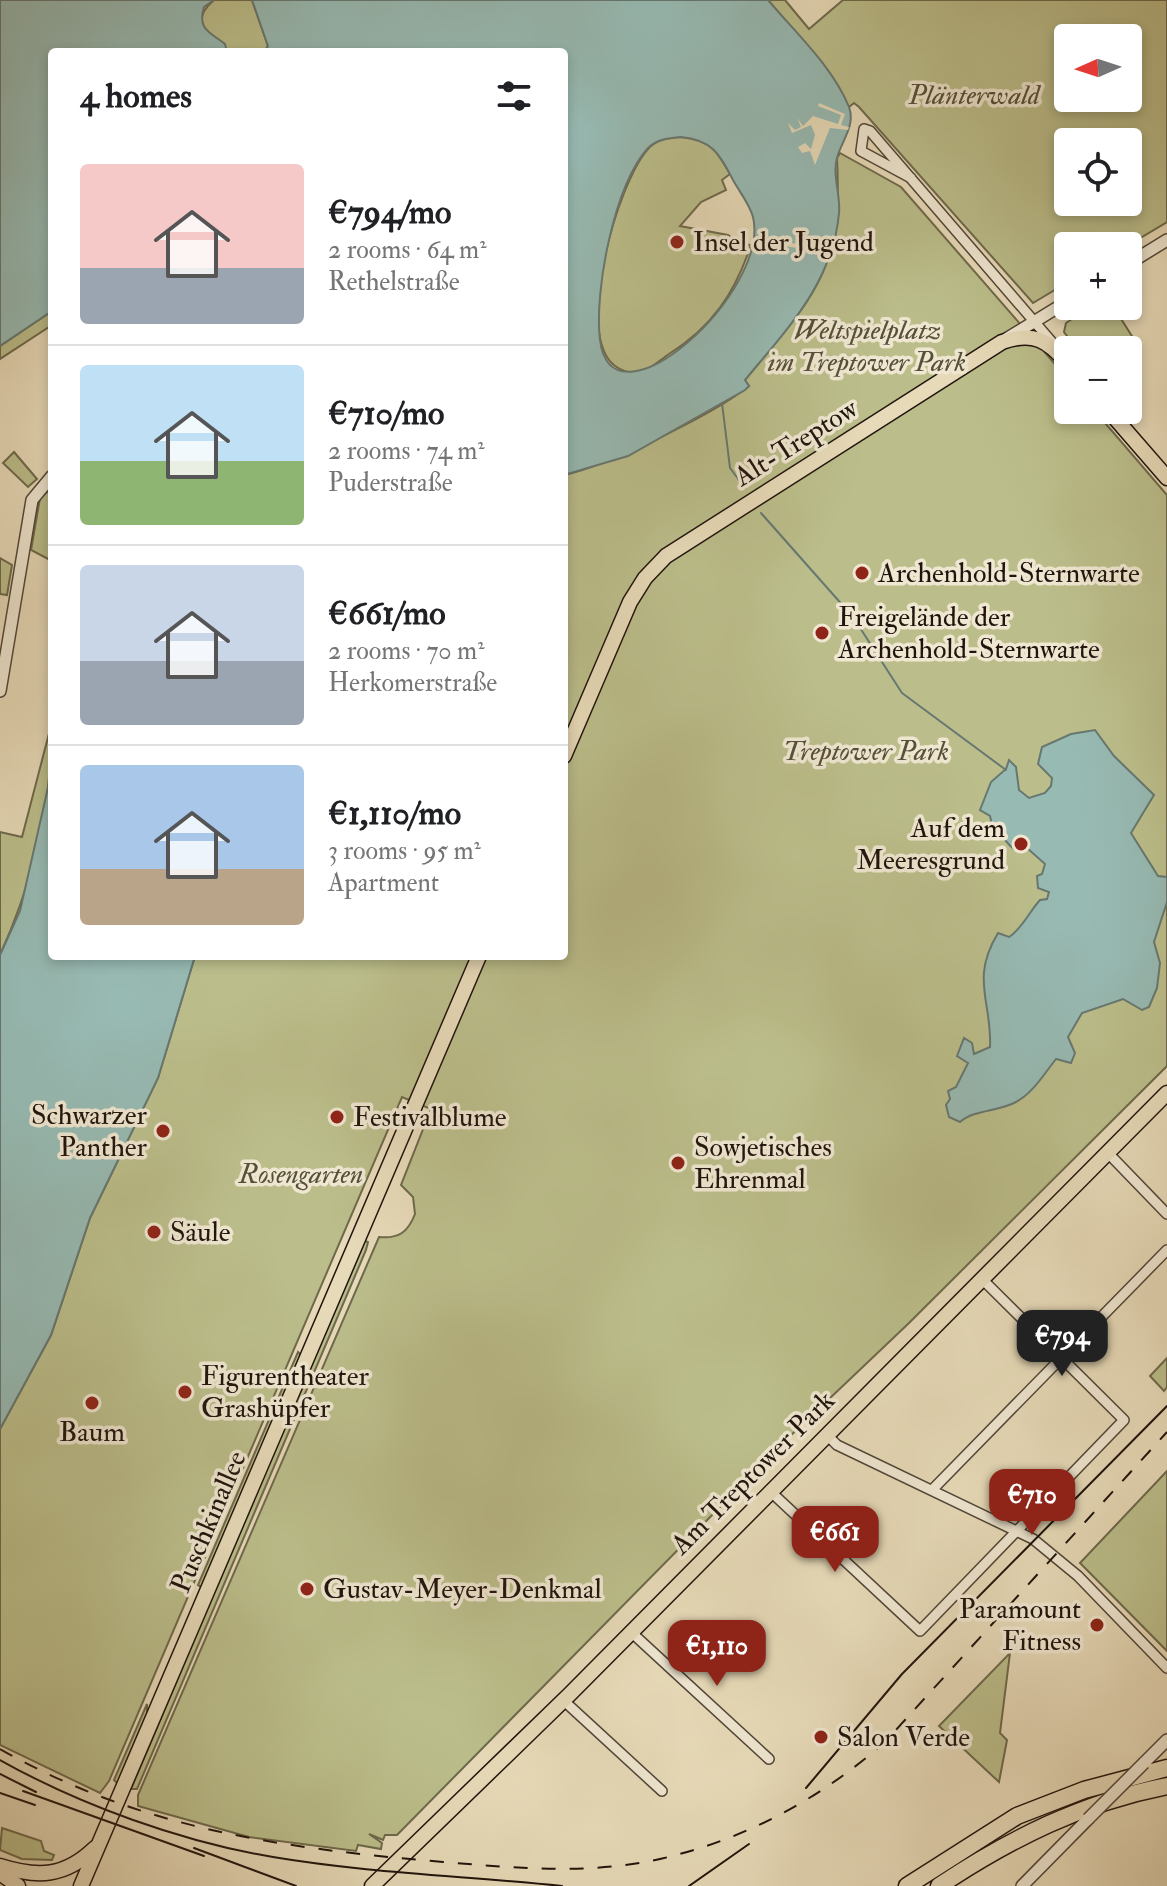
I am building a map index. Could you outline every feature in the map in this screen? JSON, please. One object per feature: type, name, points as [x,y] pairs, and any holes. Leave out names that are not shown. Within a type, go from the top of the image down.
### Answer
[{"type":"highway","points":[[907,1886],[979,1838],[1027,1812],[1084,1790],[1167,1768]]},
{"type":"highway","points":[[939,1886],[989,1854],[1055,1820],[1135,1792],[1167,1786]]},
{"type":"main road","name":"Alt-Treptow","points":[[568,747],[630,602],[645,578],[666,556],[1002,342],[1033,336],[1047,341],[1054,348]]},
{"type":"main road","points":[[1120,424],[1167,478]]},
{"type":"main road","name":"Puschkinallee","points":[[81,1886],[477,960]]},
{"type":"main road","name":"Am Treptower Park","points":[[372,1886],[563,1700],[1167,1093]]},
{"type":"main road","name":"Puschkinallee","points":[[0,1866],[29,1875],[57,1873],[74,1866],[101,1843]]},
{"type":"main road","points":[[0,1873],[18,1886]]},
{"type":"street","points":[[911,178],[861,151],[864,129],[870,131],[911,178],[1033,320],[1046,331],[1054,343]]},
{"type":"street","points":[[1142,255],[1167,240]]},
{"type":"street","name":"Alt-Treptow","points":[[1002,342],[1054,309]]},
{"type":"street","points":[[0,691],[34,494],[48,480]]},
{"type":"street","points":[[1108,1153],[1167,1214]]},
{"type":"street","points":[[933,1489],[1167,1250]]},
{"type":"street","points":[[771,1492],[920,1631],[1124,1420],[982,1279]]},
{"type":"street","points":[[827,1435],[837,1445],[1017,1529],[1063,1562],[1167,1668]]},
{"type":"street","points":[[631,1632],[769,1759]]},
{"type":"street","points":[[563,1700],[662,1791]]},
{"type":"street","points":[[1022,1886],[1167,1740]]},
{"type":"green space","points":[[214,0],[252,0],[268,46],[223,48],[204,28],[202,15]]},
{"type":"green space","name":"Plänterwald","points":[[768,0],[785,0],[809,29],[843,0],[1167,0],[1167,222],[1142,237],[1142,232],[1054,232],[1054,290],[1033,303],[859,107],[854,103],[849,107],[825,68]]},
{"type":"green space","points":[[681,137],[712,148],[730,174],[722,180],[726,190],[701,202],[680,226],[728,235],[740,244],[751,245],[729,293],[710,320],[684,344],[650,368],[638,373],[629,372],[615,366],[603,349],[598,324],[604,258],[624,192],[636,167],[655,143]]},
{"type":"green space","name":"Treptower Park","points":[[840,153],[901,187],[1054,363],[1054,424],[1106,424],[1167,495],[1167,1066],[909,1323],[787,1439],[397,1835],[385,1835],[383,1840],[369,1834],[382,1843],[381,1849],[358,1845],[356,1851],[249,1837],[138,1806],[138,1795],[379,1237],[402,1233],[415,1214],[413,1197],[401,1185],[431,1109],[402,1097],[109,1781],[100,1793],[0,1745],[0,1429],[51,1335],[90,1218],[158,1078],[194,960],[568,960],[568,474],[660,438],[749,386],[745,380],[789,326],[819,280],[829,256],[838,197],[837,158]]},
{"type":"green space","points":[[48,314],[48,328],[0,359],[0,346]]},
{"type":"green space","points":[[1071,320],[1122,320],[1132,336],[1067,336],[1064,332],[1066,323]]},
{"type":"green space","points":[[14,452],[37,479],[28,487],[3,463]]},
{"type":"green space","points":[[48,491],[48,559],[31,550],[40,498]]},
{"type":"green space","points":[[0,558],[12,565],[7,595],[0,594]]},
{"type":"green space","points":[[48,737],[48,788],[38,842],[22,899],[0,955],[0,832],[22,837]]},
{"type":"green space","points":[[363,1240],[368,1242],[366,1250],[137,1789],[131,1789]]},
{"type":"green space","points":[[298,1352],[302,1356],[203,1588],[198,1585]]},
{"type":"green space","points":[[1167,1358],[1167,1387],[1164,1391],[1150,1376]]},
{"type":"green space","points":[[1167,1471],[1167,1651],[1080,1563]]},
{"type":"green space","points":[[1010,1653],[1000,1733],[1007,1740],[999,1782],[939,1726]]},
{"type":"green space","points":[[147,1704],[147,1717],[118,1784],[114,1780]]},
{"type":"green space","points":[[2,1828],[41,1841],[44,1851],[54,1855],[52,1860],[22,1859],[0,1850]]},
{"type":"water","points":[[0,0],[214,0],[204,7],[202,21],[206,30],[226,48],[48,48],[48,314],[0,346]]},
{"type":"water","points":[[252,0],[768,0],[823,64],[842,92],[851,114],[836,164],[839,213],[828,261],[806,303],[745,380],[749,386],[745,390],[628,456],[568,474],[568,48],[267,48]],"holes":[[[681,137],[700,141],[719,155],[747,203],[753,217],[752,247],[738,281],[716,314],[688,342],[658,363],[632,372],[611,365],[600,340],[600,295],[609,240],[625,187],[636,165],[655,143]]]},
{"type":"water","points":[[1095,730],[1114,756],[1154,795],[1131,833],[1158,876],[1167,877],[1167,902],[1154,942],[1160,963],[1157,988],[1149,1007],[1142,1010],[1123,999],[1082,1013],[1068,1037],[1075,1053],[1071,1063],[1056,1059],[1022,1098],[960,1122],[949,1117],[946,1105],[950,1099],[948,1091],[956,1087],[968,1063],[957,1056],[964,1038],[972,1043],[974,1054],[990,1047],[984,977],[990,949],[998,933],[1009,937],[1014,934],[1040,900],[1047,899],[1049,892],[1038,888],[1037,876],[1042,874],[1045,864],[1026,847],[1015,850],[997,831],[988,827],[992,824],[990,816],[980,810],[991,782],[1006,769],[1009,760],[1016,767],[1019,790],[1029,798],[1045,793],[1051,786],[1052,778],[1038,764],[1042,747],[1071,734]]},
{"type":"water","points":[[48,788],[48,960],[194,960],[158,1078],[90,1218],[51,1335],[0,1429],[0,955],[20,911]]},
{"type":"pier","points":[[819,103],[845,114],[841,125],[849,127],[848,130],[830,128],[815,165],[810,151],[802,153],[798,147],[805,143],[811,149],[815,135],[811,125],[792,133],[788,123],[795,130],[801,127],[797,118],[803,126],[813,116],[838,124],[841,115],[818,106]]},
{"type":"pier","points":[[748,238],[834,248],[833,252],[748,242]]},
{"type":"waterway","points":[[722,403],[730,468],[745,488]]},
{"type":"waterway","points":[[761,513],[853,617],[902,693],[1006,770]]},
{"type":"tram line","points":[[806,1788],[902,1674],[1167,1406]]},
{"type":"tram line","points":[[0,1760],[64,1792],[132,1820],[238,1850],[345,1867],[562,1886]]},
{"type":"tram line","points":[[0,1774],[36,1792]]},
{"type":"tram line","points":[[23,1791],[204,1856]]},
{"type":"tram line","points":[[0,1793],[35,1805]]},
{"type":"tram line","points":[[689,1886],[749,1844]]},
{"type":"tram line","points":[[194,1848],[296,1886]]},
{"type":"railway","points":[[0,1749],[53,1777],[161,1817],[215,1831],[326,1850],[552,1869],[633,1864],[692,1851],[780,1815],[833,1782],[884,1743],[1167,1432]]},
{"type":"place","name":"Insel der Jugend","points":[[677,242]]},
{"type":"place","name":"Archenhold-Sternwarte","points":[[862,573]]},
{"type":"place","name":"Freigelände der Archenhold-Sternwarte","points":[[822,633]]},
{"type":"place","name":"Auf dem Meeresgrund","points":[[1021,844]]},
{"type":"place","name":"Festivalblume","points":[[337,1117]]},
{"type":"place","name":"Schwarzer Panther","points":[[163,1131]]},
{"type":"place","name":"Sowjetisches Ehrenmal","points":[[678,1163]]},
{"type":"place","name":"Säule","points":[[154,1232]]},
{"type":"place","name":"Figurentheater Grashüpfer","points":[[185,1392]]},
{"type":"place","name":"Baum","points":[[92,1403]]},
{"type":"place","name":"Gustav-Meyer-Denkmal","points":[[307,1589]]},
{"type":"place","name":"Paramount Fitness","points":[[1097,1625]]},
{"type":"place","name":"Salon Verde","points":[[821,1737]]},
{"type":"park label","name":"Weltspielplatz im Treptower Park","points":[[867,346]]},
{"type":"park label","name":"Rosengarten","points":[[301,1174]]}]
